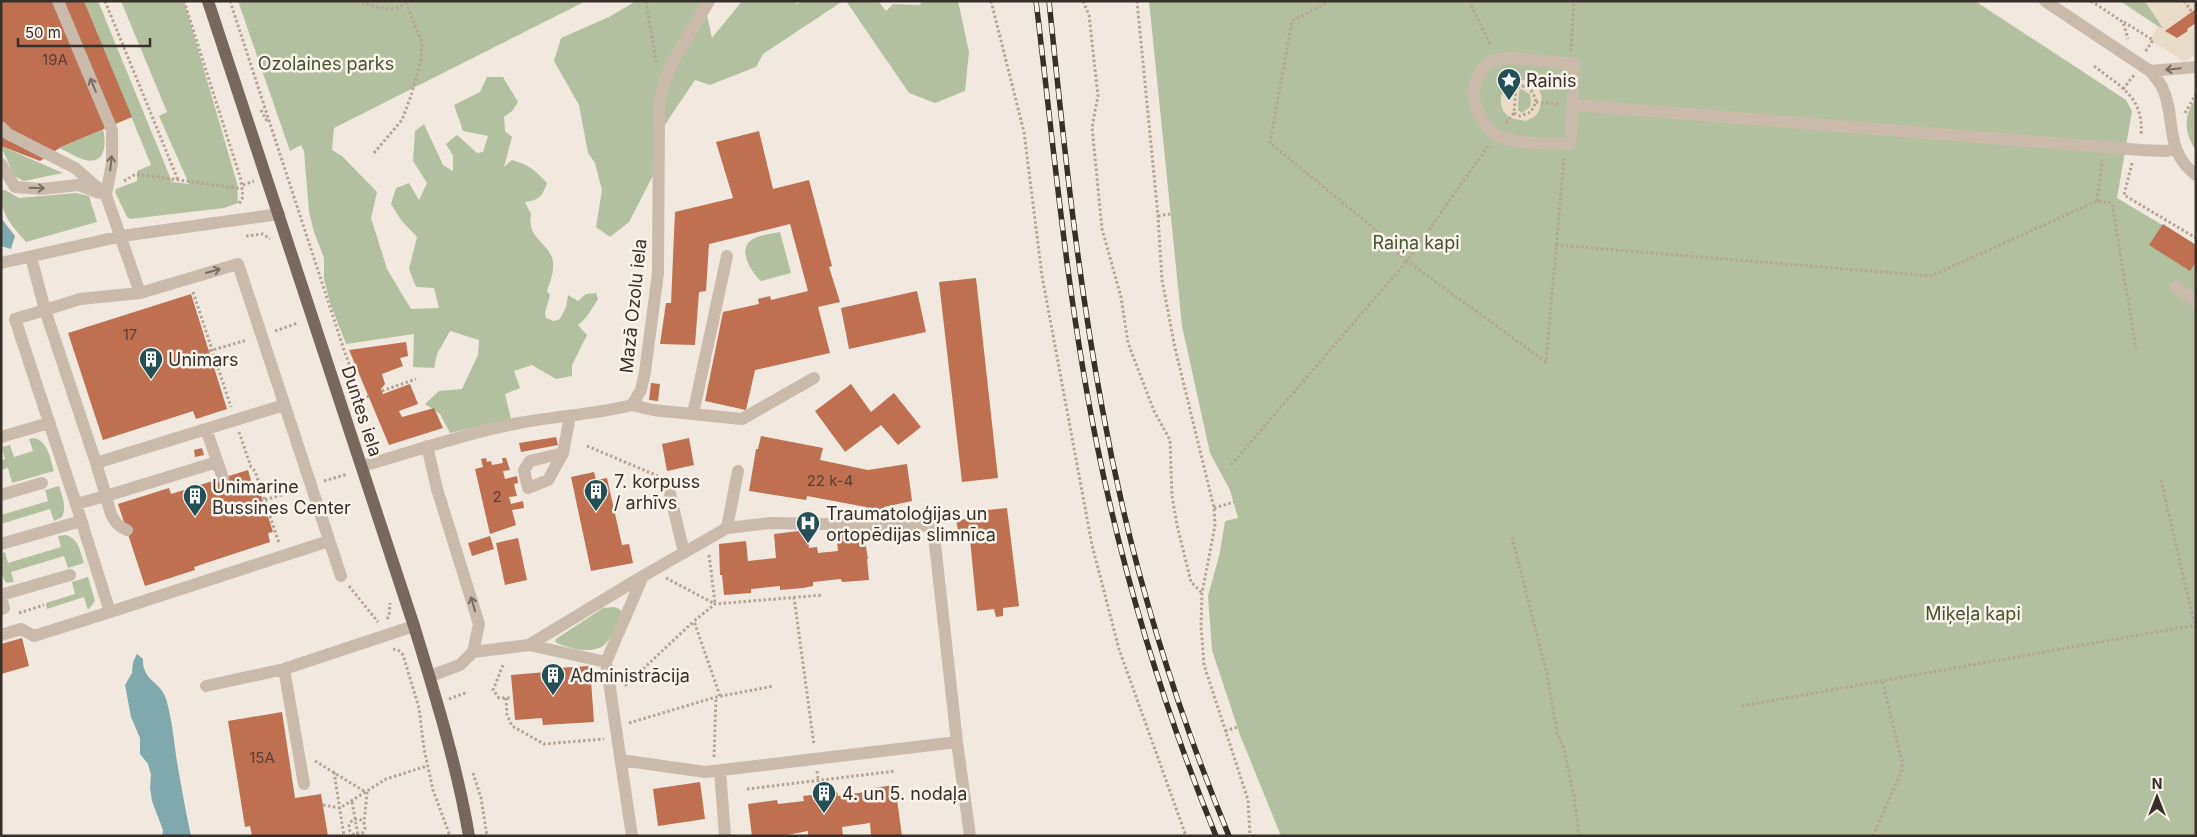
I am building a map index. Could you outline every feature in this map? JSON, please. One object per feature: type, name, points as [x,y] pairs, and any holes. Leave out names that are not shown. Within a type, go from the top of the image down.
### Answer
[{"type":"main road","name":"Duntes iela","points":[[208,1],[430,676],[464,802],[469,836]]},
{"type":"street","points":[[58,1],[112,130],[112,162],[106,195]]},
{"type":"street","points":[[2045,1],[2150,71],[2162,86],[2168,106],[2170,128],[2176,149],[2188,170],[2196,175]]},
{"type":"street","name":"Mazā Ozolu iela","points":[[632,405],[640,390],[645,372],[658,273],[659,109],[661,92],[671,65],[709,2]]},
{"type":"street","points":[[1497,59],[1570,63],[1575,66],[1571,140],[1568,144],[1505,139],[1486,127],[1480,118],[1475,104],[1474,91],[1478,76],[1491,62],[1497,59]]},
{"type":"street","points":[[2150,71],[2196,67]]},
{"type":"street","points":[[1574,105],[2104,148],[2167,151],[2176,149]]},
{"type":"street","points":[[1,127],[8,134],[74,168],[106,195],[122,236],[140,293]]},
{"type":"street","points":[[1,164],[15,187],[42,189],[78,185],[106,195]]},
{"type":"street","points":[[1,263],[122,236],[279,214]]},
{"type":"street","points":[[693,414],[727,256]]},
{"type":"street","points":[[30,257],[45,310],[114,522],[118,527],[127,530]]},
{"type":"street","points":[[110,612],[15,319],[80,299],[140,293],[238,264],[341,576]]},
{"type":"street","points":[[2176,288],[2196,301]]},
{"type":"street","points":[[362,466],[426,446],[515,423],[611,411],[632,405],[653,410],[742,419],[814,378]]},
{"type":"street","points":[[96,463],[284,405]]},
{"type":"street","points":[[563,453],[570,416]]},
{"type":"street","points":[[1,437],[49,423]]},
{"type":"street","points":[[206,429],[223,478]]},
{"type":"street","points":[[426,446],[437,490],[479,624],[473,652],[460,666],[430,676]]},
{"type":"street","points":[[76,504],[217,462]]},
{"type":"street","points":[[728,528],[738,471]]},
{"type":"street","points":[[1,495],[42,483]]},
{"type":"street","points":[[668,485],[684,553]]},
{"type":"street","points":[[1,544],[81,521]]},
{"type":"street","points":[[529,644],[728,528],[770,523],[933,526],[957,742],[970,836]]},
{"type":"street","points":[[1,635],[21,629],[34,636],[329,541]]},
{"type":"street","points":[[632,836],[606,662],[648,573]]},
{"type":"street","points":[[1,609],[4,608],[1,596],[70,575]]},
{"type":"street","points":[[206,686],[284,669],[384,630],[414,626]]},
{"type":"street","points":[[473,652],[529,644],[606,662]]},
{"type":"street","points":[[284,669],[304,784]]},
{"type":"street","points":[[620,760],[705,772],[957,742]]},
{"type":"street","points":[[720,771],[725,836]]},
{"type":"path","points":[[105,1],[178,180]]},
{"type":"path","points":[[184,1],[243,188],[243,197],[239,203],[244,236],[267,235],[273,248]]},
{"type":"path","points":[[230,1],[344,350],[362,399],[369,396]]},
{"type":"path","points":[[357,1],[381,8],[396,9],[407,2],[422,42],[421,60],[402,120],[374,153]]},
{"type":"path","points":[[646,1],[656,65]]},
{"type":"path","points":[[991,1],[1024,132],[1042,276],[1092,545],[1119,649],[1186,836]]},
{"type":"path","points":[[1083,1],[1089,15],[1098,96],[1092,127],[1102,229],[1121,298],[1128,343],[1154,412],[1170,440],[1172,496],[1177,525],[1191,582],[1202,593]]},
{"type":"path","points":[[1137,1],[1158,216],[1162,280],[1173,338],[1214,508],[1215,526],[1202,593],[1204,666],[1248,800],[1250,836]]},
{"type":"path","points":[[1330,1],[1292,21],[1270,143],[1376,230],[1407,261],[1546,362],[1565,144]]},
{"type":"path","points":[[1231,465],[1407,261],[1496,135],[1514,113],[1516,88],[1510,76],[1497,59],[1470,1]]},
{"type":"path","points":[[1570,63],[1574,1]]},
{"type":"path","points":[[2091,1],[2153,40],[2146,54],[2137,48]]},
{"type":"path","points":[[2184,1],[2192,12]]},
{"type":"path","points":[[2123,22],[2130,43]]},
{"type":"path","points":[[2094,66],[2133,98],[2141,113],[2141,150]]},
{"type":"path","points":[[2123,89],[2134,75]]},
{"type":"path","points":[[1514,113],[1520,116],[1531,112],[1536,102],[1530,89],[1522,86],[1516,88]]},
{"type":"path","points":[[2183,118],[2196,94]]},
{"type":"path","points":[[1536,102],[1546,103]]},
{"type":"path","points":[[2097,202],[2104,148]]},
{"type":"path","points":[[2132,162],[2124,195],[2196,238]]},
{"type":"path","points":[[136,174],[243,188]]},
{"type":"path","points":[[1556,245],[1931,276],[2097,202],[2112,203],[2136,349]]},
{"type":"path","points":[[1158,216],[1170,214]]},
{"type":"path","points":[[189,279],[235,420],[283,556]]},
{"type":"path","points":[[295,314],[301,332]]},
{"type":"path","points":[[382,391],[416,379]]},
{"type":"path","points":[[586,446],[657,475],[668,485]]},
{"type":"path","points":[[345,465],[350,483]]},
{"type":"path","points":[[2161,480],[2196,630]]},
{"type":"path","points":[[264,500],[284,494]]},
{"type":"path","points":[[1214,508],[1234,502]]},
{"type":"path","points":[[1512,537],[1547,674],[1557,732],[1564,749],[1574,796],[1579,836]]},
{"type":"path","points":[[707,540],[715,604]]},
{"type":"path","points":[[648,573],[715,604],[823,595]]},
{"type":"path","points":[[341,576],[384,630],[392,649],[398,650],[403,654],[419,708],[427,766],[433,790],[450,836]]},
{"type":"path","points":[[794,597],[820,794]]},
{"type":"path","points":[[384,630],[385,621],[389,616],[388,599]]},
{"type":"path","points":[[612,698],[694,621],[715,604]]},
{"type":"path","points":[[16,614],[44,605]]},
{"type":"path","points":[[694,621],[718,697],[714,759]]},
{"type":"path","points":[[1742,706],[2195,625]]},
{"type":"path","points":[[503,665],[494,690],[499,698],[508,698],[506,714],[512,726],[544,744],[616,733],[718,697],[774,686]]},
{"type":"path","points":[[1873,836],[1902,770],[1902,761],[1882,680]]},
{"type":"path","points":[[1225,731],[1238,727]]},
{"type":"path","points":[[298,751],[334,771],[367,793]]},
{"type":"path","points":[[323,805],[340,808],[367,793],[386,779],[427,766]]},
{"type":"path","points":[[334,771],[344,836]]},
{"type":"path","points":[[747,789],[896,771]]},
{"type":"path","points":[[355,820],[348,829],[351,833],[358,835],[364,831],[367,793]]},
{"type":"path","points":[[352,802],[358,835]]},
{"type":"path","points":[[355,820],[364,824]]},
{"type":"green space","points":[[84,1],[98,1],[172,182],[189,184],[159,116],[167,112],[121,1],[184,1],[237,183],[238,203],[224,208],[130,219],[127,217],[115,192],[116,189],[137,181],[137,171],[151,165]]},
{"type":"green space","name":"Ozolaines parks","points":[[238,1],[586,1],[334,128],[332,150],[342,156],[377,192],[371,218],[387,269],[411,309],[439,308],[434,288],[416,287],[409,269],[417,237],[401,220],[391,204],[396,188],[409,183],[419,200],[427,183],[413,161],[415,131],[424,124],[443,165],[453,171],[453,156],[446,144],[457,135],[477,153],[483,152],[488,136],[463,131],[454,105],[480,92],[487,77],[503,77],[518,102],[512,111],[504,117],[505,131],[512,137],[504,167],[512,160],[531,168],[547,183],[539,197],[525,202],[531,214],[530,223],[532,230],[552,257],[553,267],[547,291],[550,295],[545,313],[546,318],[554,321],[560,319],[566,307],[568,295],[578,301],[586,294],[596,293],[598,299],[587,316],[578,325],[587,335],[572,365],[572,376],[556,379],[532,365],[514,371],[520,388],[505,394],[511,419],[450,433],[440,414],[425,404],[439,391],[462,389],[478,355],[479,340],[450,331],[437,354],[434,368],[413,367],[414,334],[346,344],[330,303],[324,279],[324,258],[309,212],[304,151],[301,145],[290,151]]},
{"type":"green space","points":[[636,1],[704,1],[712,38],[742,1],[796,1],[796,4],[803,1],[843,1],[763,54],[756,67],[710,85],[695,80],[662,129],[663,156],[629,222],[610,237],[596,227],[602,190],[595,163],[588,153],[579,105],[554,61],[561,38],[609,17]]},
{"type":"green space","points":[[846,1],[878,1],[886,11],[893,4],[920,5],[922,1],[958,1],[969,52],[965,91],[935,103],[909,93]]},
{"type":"green space","points":[[1149,1],[1975,1],[2126,100],[2132,111],[2117,198],[2196,245],[2196,836],[1281,836],[1240,735],[1212,650],[1208,596],[1220,552],[1225,521],[1238,518],[1230,490],[1210,453],[1182,326]]},
{"type":"green space","points":[[2120,1],[2145,1],[2165,31]]},
{"type":"green space","points":[[2196,98],[2196,151],[2187,131],[2187,118]]},
{"type":"green space","points":[[103,129],[104,146],[98,159],[92,161],[85,160],[59,148]]},
{"type":"green space","points":[[1,146],[63,173],[24,181],[14,176]]},
{"type":"green space","points":[[1,190],[5,190],[19,198],[76,193],[89,196],[97,222],[26,242],[7,219],[1,199]]},
{"type":"green space","points":[[780,232],[791,273],[761,281],[748,263],[745,252],[746,247],[749,242],[756,238]]},
{"type":"green space","points":[[29,439],[38,439],[45,446],[50,455],[54,471],[12,483],[8,468],[1,470],[1,461],[5,459],[2,447],[10,445],[14,457],[33,451]]},
{"type":"green space","points":[[59,486],[64,505],[62,517],[54,521],[50,509],[1,524],[1,515],[48,501],[45,490]]},
{"type":"green space","points":[[66,535],[76,542],[84,563],[68,568],[64,556],[11,572],[14,582],[7,583],[1,570],[1,553],[5,552],[8,563],[61,547],[58,536]]},
{"type":"green space","points":[[88,577],[95,601],[88,610],[84,597],[47,609],[46,603],[75,594],[72,582]]},
{"type":"green space","points":[[614,607],[620,609],[623,615],[607,642],[602,646],[596,649],[582,650],[555,642],[556,639],[603,608]]},
{"type":"shaded area","points":[[2145,1],[2196,1],[2196,9],[2166,31],[2177,38],[2188,32],[2187,29],[2196,23],[2196,54],[2185,62],[2150,40],[2158,26],[2164,29]]},
{"type":"shaded area","points":[[1517,80],[1533,83],[1539,89],[1542,98],[1539,111],[1535,116],[1526,121],[1510,118],[1503,111],[1501,104],[1501,97],[1505,87]],"holes":[[[1521,89],[1530,94],[1530,107],[1522,113],[1518,110],[1519,91]]]},
{"type":"water","points":[[1,218],[15,236],[11,249],[1,246]]},
{"type":"water","points":[[137,654],[143,659],[145,672],[164,693],[166,699],[191,836],[162,836],[163,830],[152,801],[151,775],[148,764],[140,754],[140,738],[131,717],[125,685],[132,673],[133,662]]},
{"type":"building","points":[[1,1],[84,1],[132,117],[61,147],[40,161],[1,146]]},
{"type":"building","points":[[2196,9],[2196,23],[2187,29],[2188,31],[2177,38],[2165,31]]},
{"type":"building","points":[[759,131],[773,189],[809,180],[832,266],[829,267],[840,302],[818,307],[830,353],[755,370],[746,410],[705,401],[723,312],[759,304],[758,299],[770,296],[771,300],[808,291],[790,224],[709,244],[706,291],[699,292],[695,345],[660,344],[666,303],[671,303],[675,212],[733,198],[716,142]]},
{"type":"building","points":[[2163,224],[2196,245],[2196,262],[2190,271],[2149,245]]},
{"type":"building","points":[[976,278],[998,478],[962,482],[939,282]]},
{"type":"building","points":[[917,291],[926,332],[849,349],[841,308]]},
{"type":"building","name":"Unimars","points":[[191,294],[227,409],[196,419],[193,411],[103,440],[68,333]]},
{"type":"building","points":[[406,342],[408,356],[400,358],[403,366],[382,374],[385,384],[381,389],[383,394],[410,384],[418,404],[399,411],[402,417],[434,408],[443,428],[389,445],[349,350]]},
{"type":"building","points":[[651,383],[660,384],[658,401],[649,400]]},
{"type":"building","points":[[851,384],[871,412],[894,393],[921,427],[898,445],[881,425],[845,452],[815,411]]},
{"type":"building","points":[[761,436],[823,448],[820,460],[868,470],[907,464],[912,501],[884,507],[885,512],[869,516],[866,507],[807,496],[806,500],[749,491],[756,449],[758,449]]},
{"type":"building","points":[[556,437],[558,445],[521,452],[519,443]]},
{"type":"building","points":[[689,438],[694,465],[667,471],[662,444]]},
{"type":"building","points":[[202,448],[204,455],[195,457],[194,450]]},
{"type":"building","points":[[486,458],[487,462],[491,461],[492,465],[503,463],[502,458],[506,458],[510,470],[503,471],[505,479],[517,476],[518,483],[514,484],[517,496],[509,497],[511,504],[523,501],[524,508],[512,510],[516,525],[490,534],[475,469],[483,467],[481,459]]},
{"type":"building","name":"Unimarine Bussines Center","points":[[248,470],[255,494],[260,492],[273,532],[268,533],[270,542],[194,567],[195,570],[145,586],[118,504],[169,488],[171,494]]},
{"type":"building","name":"7. korpuss / arhīvs","points":[[594,472],[596,480],[607,478],[622,545],[629,544],[633,563],[591,571],[571,477]]},
{"type":"building","points":[[1007,508],[1019,606],[1003,608],[1003,616],[996,617],[994,609],[977,611],[969,529],[958,530],[956,520],[968,519],[968,512]]},
{"type":"building","points":[[863,528],[869,580],[842,582],[841,579],[813,582],[813,586],[803,588],[780,590],[780,586],[751,589],[751,593],[724,595],[722,575],[720,575],[719,544],[746,541],[748,561],[776,558],[774,534],[811,531],[812,539],[808,540],[809,548],[817,547],[818,553],[838,551],[836,531]]},
{"type":"building","points":[[490,536],[494,549],[472,556],[468,543]]},
{"type":"building","points":[[518,538],[527,580],[505,585],[496,543]]},
{"type":"building","points":[[22,638],[29,666],[1,674],[1,644]]},
{"type":"building","name":"Administrācija","points":[[590,666],[594,722],[543,725],[542,718],[515,720],[511,675],[557,671],[557,668]]},
{"type":"building","points":[[282,712],[295,798],[321,794],[328,836],[252,836],[250,826],[245,827],[228,721]]},
{"type":"building","points":[[700,782],[705,819],[658,826],[653,789]]},
{"type":"building","name":"4. un 5. nodaļa","points":[[895,785],[902,836],[871,836],[870,823],[842,827],[843,836],[808,836],[808,831],[781,836],[752,836],[748,804],[777,800],[778,804],[804,801],[803,796],[837,792],[838,796],[865,792],[865,789]]},
{"type":"railway","points":[[1036,1],[1069,279],[1097,445],[1120,544],[1147,643],[1179,740],[1216,836]]},
{"type":"railway","points":[[1049,1],[1078,256],[1093,357],[1113,462],[1125,516],[1154,624],[1189,731],[1229,836]]},
{"type":"place","name":"Rainis","points":[[1509,101]]},
{"type":"place","name":"Unimars","points":[[151,380]]},
{"type":"place","name":"7. korpuss / arhīvs","points":[[596,512]]},
{"type":"place","name":"Unimarine Bussines Center","points":[[195,517]]},
{"type":"place","name":"Traumatoloģijas un ortopēdijas slimnīca","points":[[808,544]]},
{"type":"place","name":"Administrācija","points":[[553,696]]},
{"type":"place","name":"4. un 5. nodaļa","points":[[824,814]]},
{"type":"park label","name":"Raiņa kapi","points":[[1416,242]]},
{"type":"park label","name":"Miķeļa kapi","points":[[1973,613]]}]
